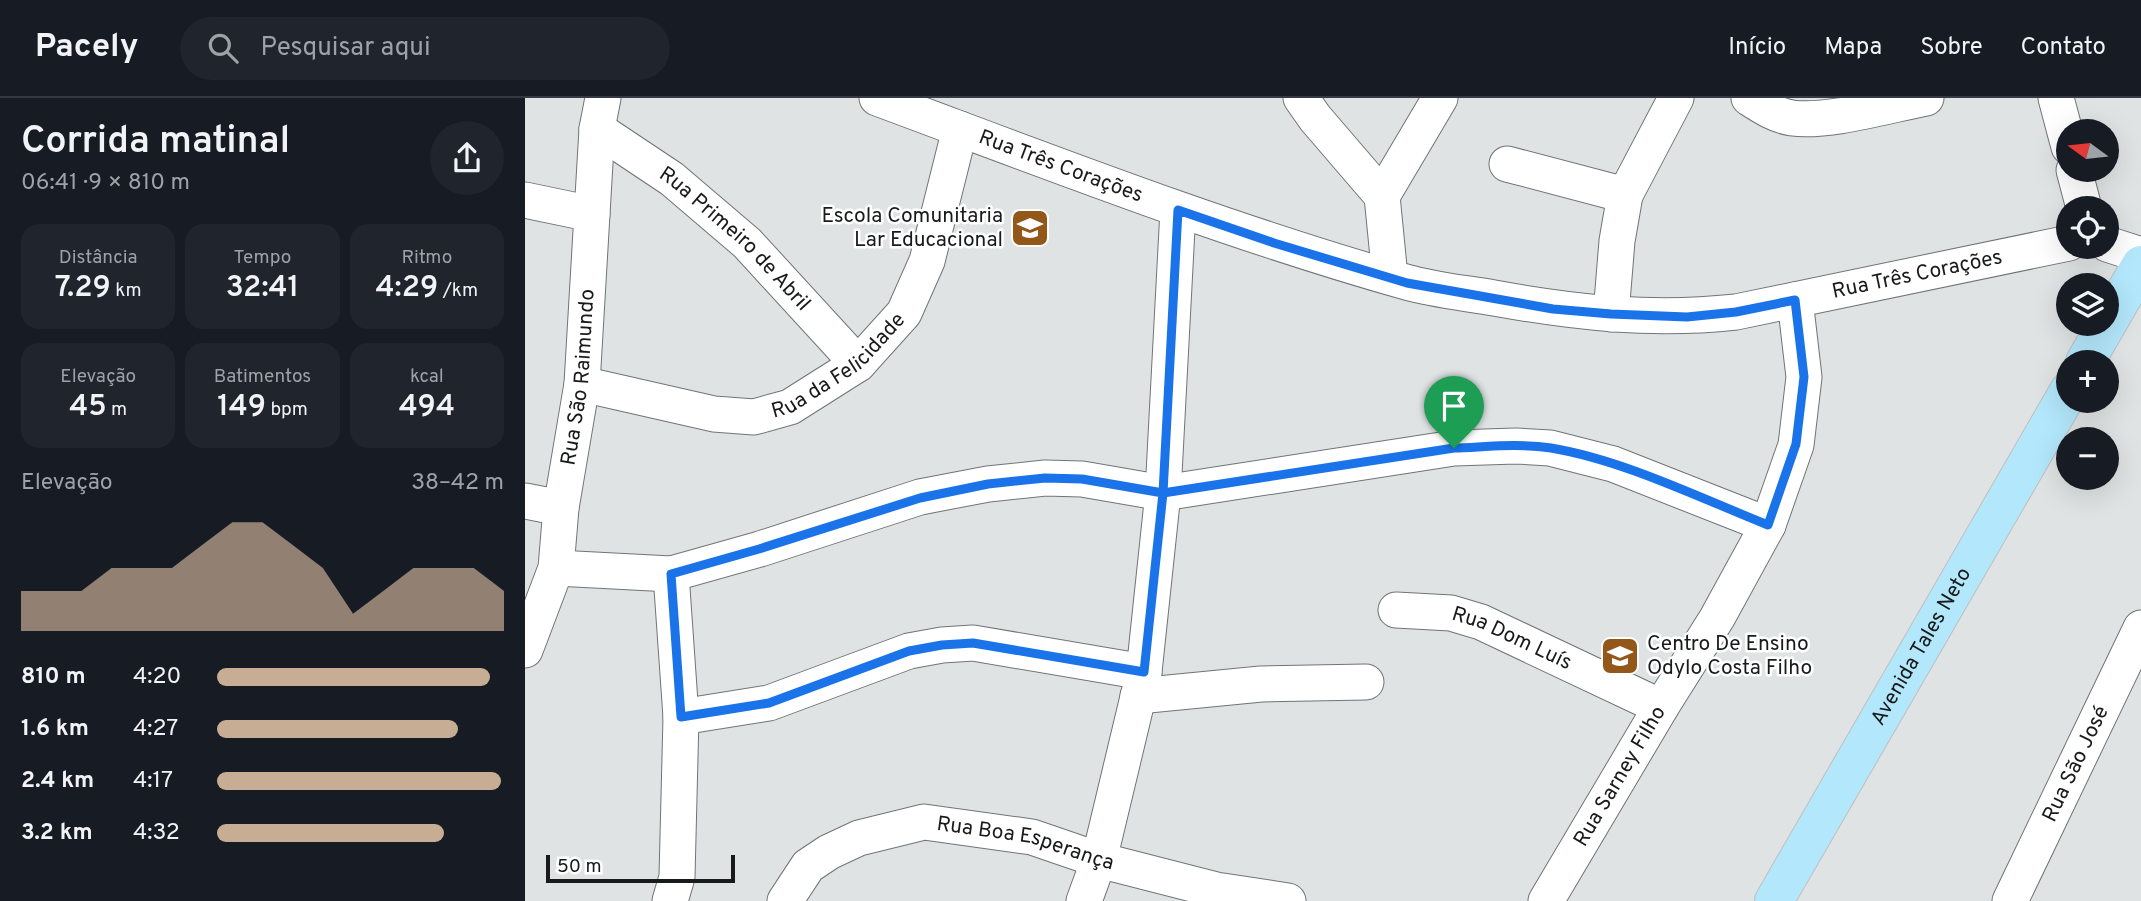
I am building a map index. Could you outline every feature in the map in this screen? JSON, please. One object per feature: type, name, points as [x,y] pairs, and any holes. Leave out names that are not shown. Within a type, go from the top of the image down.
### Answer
[{"type":"main road","points":[[2092,350],[2138,275]]},
{"type":"main road","name":"Avenida Tales Neto","points":[[1774,901],[2056,413]]},
{"type":"street","name":"Rua Três Corações","points":[[877,98],[1274,243],[1407,283],[1553,309],[1687,317],[1736,312],[2056,246]]},
{"type":"street","points":[[1301,98],[1314,118],[1382,196],[1390,276]]},
{"type":"street","points":[[1382,196],[1440,98]]},
{"type":"street","points":[[1611,314],[1617,241],[1625,195],[1676,98]]},
{"type":"street","points":[[1749,98],[1769,111],[1791,118],[1815,119],[1925,98]]},
{"type":"street","points":[[2056,98],[2062,119]]},
{"type":"street","name":"Rua São Raimundo","points":[[525,650],[556,568],[561,508],[582,384],[600,114]]},
{"type":"street","name":"Rua Primeiro de Abril","points":[[600,114],[747,243],[858,364]]},
{"type":"street","name":"Rua da Felicidade","points":[[582,384],[714,414],[754,417],[790,407],[858,364],[904,313],[926,261],[960,128]]},
{"type":"street","points":[[1507,164],[1625,195]]},
{"type":"street","points":[[525,200],[592,214]]},
{"type":"street","points":[[1084,901],[1099,860],[1141,684],[1163,493],[1178,210]]},
{"type":"street","points":[[2119,256],[2138,275]]},
{"type":"street","name":"Rua Sarney Filho","points":[[1546,901],[1717,618],[1768,525],[1796,444],[1804,377],[1795,300]]},
{"type":"street","points":[[556,568],[671,574],[920,498],[988,484],[1045,478],[1082,479],[1163,493],[1454,448],[1550,448],[1613,464],[1768,525]]},
{"type":"street","points":[[525,501],[561,508]]},
{"type":"street","points":[[670,901],[677,877],[681,717],[671,574]]},
{"type":"street","name":"Rua Dom Luís","points":[[1395,610],[1451,613],[1481,622],[1661,707]]},
{"type":"street","name":"Rua São José","points":[[2010,901],[2141,628]]},
{"type":"street","points":[[681,717],[769,703],[909,651],[973,643],[1141,684],[1366,682]]},
{"type":"street","name":"Rua Boa Esperança","points":[[785,901],[809,866],[829,852],[859,838],[924,822],[1032,837],[1099,860],[1216,890],[1288,901]]},
{"type":"place","name":"Escola Comunitaria Lar Educacional","points":[[1030,228]]},
{"type":"place","name":"Centro De Ensino Odylo Costa Filho","points":[[1620,656]]},
{"type":"route","points":[[1454,448],[1163,493],[1082,479],[1045,478],[988,484],[920,498],[671,574],[681,717],[769,703],[909,651],[942,645],[973,643],[1144,672],[1163,493],[1178,210],[1274,243],[1407,283],[1553,309],[1687,317],[1736,312],[1795,300],[1804,377],[1796,444],[1768,525],[1613,464],[1550,448],[1454,448]]}]
